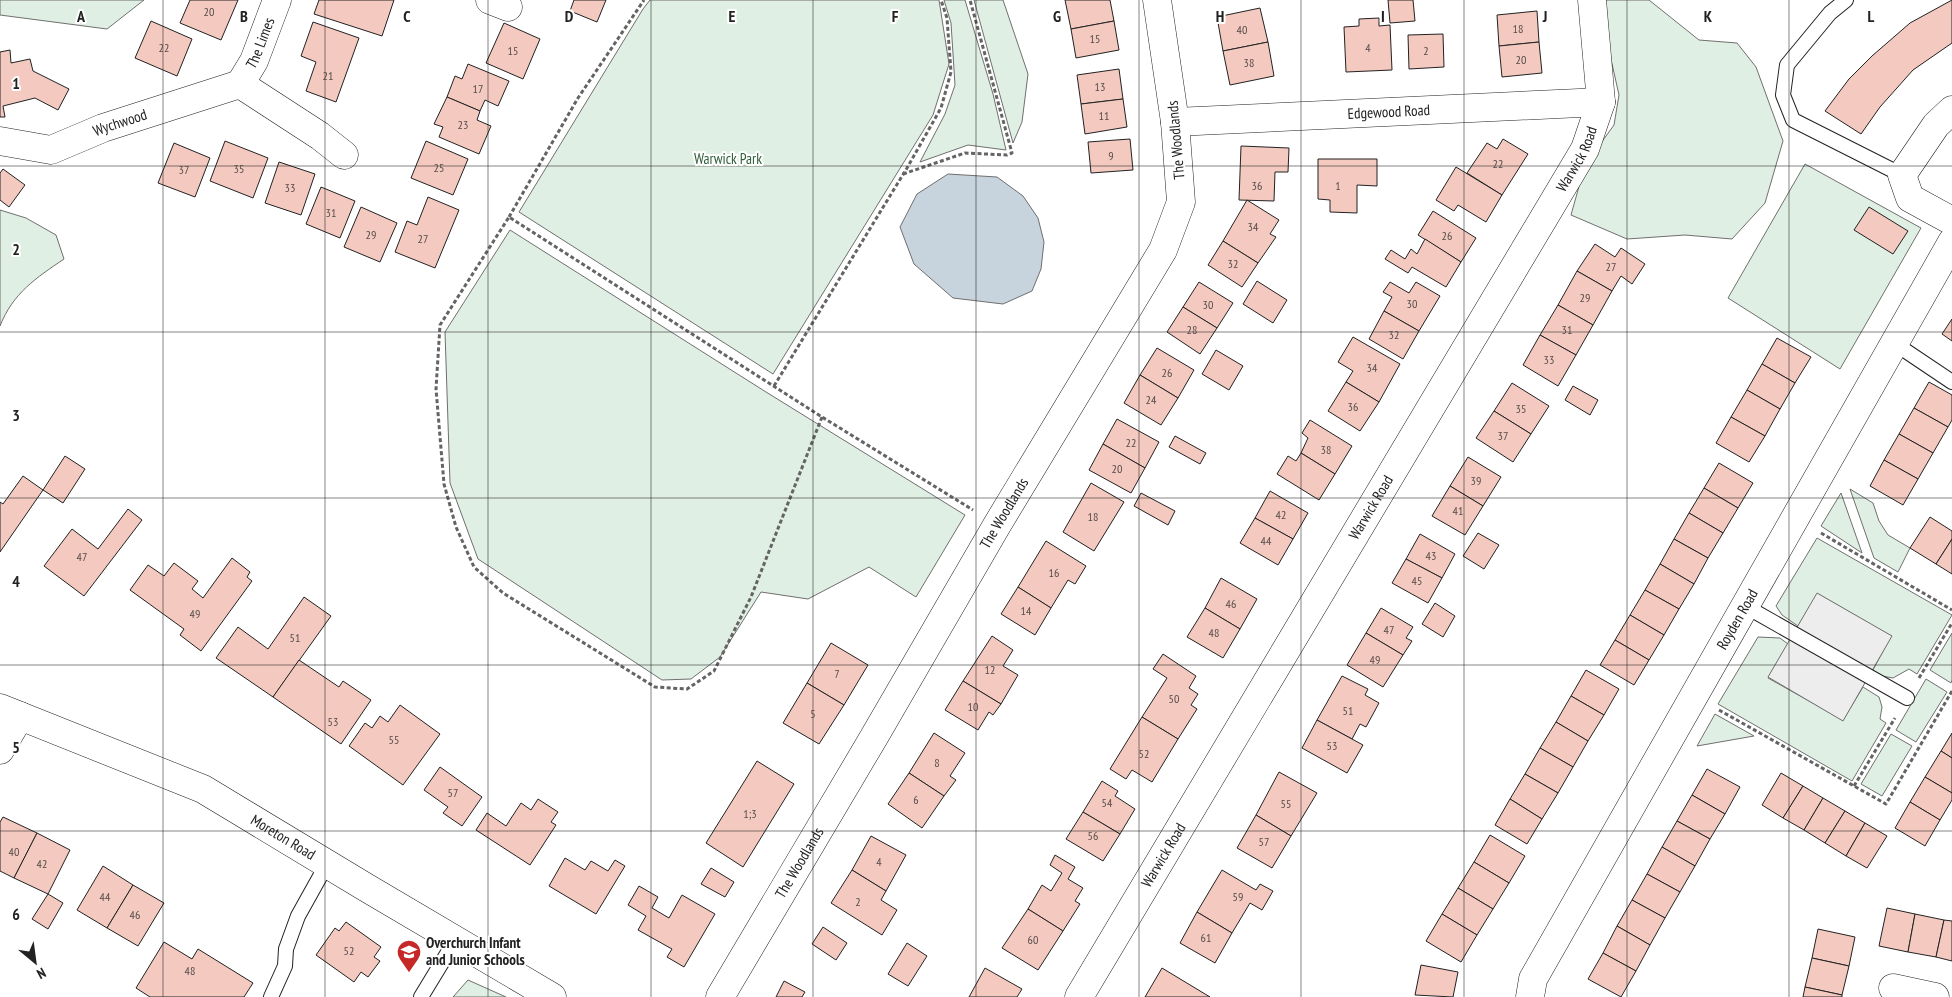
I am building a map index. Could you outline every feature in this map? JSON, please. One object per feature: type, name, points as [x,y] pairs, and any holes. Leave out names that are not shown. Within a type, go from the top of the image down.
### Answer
[{"type":"street","name":"The Limes","points":[[240,84],[254,61],[277,0]]},
{"type":"street","name":"The Woodlands","points":[[720,997],[997,525],[1163,250],[1181,202],[1175,122],[1157,0]]},
{"type":"street","name":"Warwick Road","points":[[1079,997],[1580,158],[1601,102],[1592,0]]},
{"type":"street","name":"Wychwood","points":[[0,141],[50,150],[103,128],[240,84]]},
{"type":"street","points":[[240,84],[320,136],[344,155]]},
{"type":"street","name":"Edgewood Road","points":[[1175,122],[1601,102]]},
{"type":"street","points":[[1952,110],[1936,124],[1902,175],[1910,198],[1952,221]]},
{"type":"street","name":"Royden Road","points":[[1530,997],[1533,979],[1952,242]]},
{"type":"street","points":[[0,750],[10,712]]},
{"type":"street","name":"Moreton Road","points":[[10,712],[203,789],[552,997]]},
{"type":"street","points":[[1893,988],[1935,997]]},
{"type":"lane","points":[[1846,0],[1830,13],[1787,65],[1783,95],[1793,120],[1902,175]]},
{"type":"lane","points":[[1894,343],[1952,382]]},
{"type":"lane","points":[[1745,606],[1907,698]]},
{"type":"lane","points":[[271,997],[285,966],[286,949],[298,916],[328,864]]},
{"type":"lane","points":[[421,997],[455,940]]},
{"type":"path","points":[[644,0],[578,98],[509,217],[440,325],[436,389],[444,484],[456,527],[474,567],[503,593],[655,687],[687,689],[714,671],[751,597],[822,417]]},
{"type":"path","points":[[774,386],[941,108],[950,82],[951,72],[946,18],[941,0]]},
{"type":"path","points":[[903,174],[965,153],[1007,155],[1012,153],[970,0]]},
{"type":"path","points":[[509,217],[822,417],[997,525]]},
{"type":"path","points":[[1795,518],[1952,610]]},
{"type":"path","points":[[1694,696],[1886,804],[1952,691]]},
{"type":"green space","points":[[0,0],[144,0],[107,29],[0,15]]},
{"type":"green space","name":"Warwick Park","points":[[650,0],[939,0],[949,64],[933,115],[773,374],[519,212]]},
{"type":"green space","points":[[944,0],[965,0],[993,94],[1006,150],[968,145],[920,162],[945,114],[955,85],[951,23]]},
{"type":"green space","points":[[974,0],[1003,0],[1028,74],[1022,122],[1013,143]]},
{"type":"green space","points":[[1605,0],[1649,0],[1699,40],[1737,43],[1756,67],[1783,141],[1765,203],[1732,239],[1685,235],[1627,239],[1571,215],[1585,165],[1614,125],[1619,95],[1606,37]]},
{"type":"green space","points":[[1805,164],[1921,228],[1840,369],[1728,298]]},
{"type":"green space","points":[[0,210],[26,218],[56,235],[64,259],[26,287],[5,314],[0,326]]},
{"type":"green space","points":[[510,230],[965,515],[916,597],[869,567],[808,599],[761,592],[720,657],[691,679],[662,680],[478,559],[450,483],[445,332]]},
{"type":"green space","points":[[1850,489],[1873,503],[1879,521],[1888,535],[1910,548],[1898,572],[1874,558]]},
{"type":"green space","points":[[1841,493],[1862,553],[1821,526]]},
{"type":"green space","points":[[1817,538],[1952,615],[1917,674],[1909,669],[1893,678],[1882,676],[1873,670],[1891,636],[1818,594],[1798,626],[1782,615],[1776,606]]},
{"type":"green space","points":[[1952,633],[1952,680],[1951,683],[1930,670]]},
{"type":"green space","points":[[1758,637],[1780,638],[1788,644],[1768,678],[1843,720],[1863,687],[1879,697],[1882,707],[1880,719],[1886,723],[1852,781],[1718,704]]},
{"type":"green space","points":[[1926,679],[1947,692],[1916,742],[1896,730]]},
{"type":"green space","points":[[1715,714],[1754,736],[1697,746]]},
{"type":"green space","points":[[1891,734],[1912,746],[1882,796],[1861,784]]},
{"type":"green space","points":[[468,980],[506,997],[453,997]]},
{"type":"shaded area","points":[[948,174],[997,177],[1023,196],[1038,218],[1044,242],[1041,269],[1032,291],[1003,304],[953,298],[914,264],[900,227],[917,194]]},
{"type":"shaded area","points":[[1817,593],[1892,636],[1843,721],[1768,677]]},
{"type":"building","points":[[190,0],[238,0],[221,40],[180,23]]},
{"type":"building","points":[[319,0],[394,0],[382,36],[314,14]]},
{"type":"building","points":[[574,0],[606,0],[597,22],[570,11]]},
{"type":"building","points":[[1065,0],[1110,0],[1114,21],[1071,29]]},
{"type":"building","points":[[1388,0],[1413,0],[1415,21],[1390,23]]},
{"type":"building","points":[[1952,0],[1952,43],[1913,70],[1880,107],[1861,134],[1825,111],[1849,79],[1872,56],[1910,23]]},
{"type":"building","points":[[1260,8],[1268,42],[1223,51],[1217,17]]},
{"type":"building","points":[[1537,11],[1539,42],[1499,46],[1497,15]]},
{"type":"building","points":[[1379,18],[1379,26],[1390,25],[1392,70],[1346,72],[1344,27],[1359,26],[1359,19]]},
{"type":"building","points":[[151,21],[192,39],[177,76],[135,58]]},
{"type":"building","points":[[1114,21],[1119,50],[1076,58],[1071,29]]},
{"type":"building","points":[[313,22],[359,38],[336,102],[306,91],[316,62],[301,56]]},
{"type":"building","points":[[504,23],[540,39],[523,79],[486,63]]},
{"type":"building","points":[[1443,34],[1444,67],[1409,69],[1408,35]]},
{"type":"building","points":[[1268,42],[1274,76],[1230,85],[1223,51]]},
{"type":"building","points":[[1539,42],[1542,73],[1502,77],[1499,46]]},
{"type":"building","points":[[10,50],[11,63],[30,59],[33,71],[69,89],[58,110],[35,98],[3,106],[5,117],[0,117],[0,52]]},
{"type":"building","points":[[468,64],[509,81],[498,106],[485,100],[480,111],[447,97],[455,76],[462,79]]},
{"type":"building","points":[[1119,69],[1123,99],[1081,104],[1077,75]]},
{"type":"building","points":[[447,97],[480,111],[477,120],[491,126],[479,154],[439,137],[443,127],[434,124]]},
{"type":"building","points":[[1123,99],[1127,127],[1085,134],[1081,104]]},
{"type":"building","points":[[1130,139],[1133,170],[1091,173],[1088,142]]},
{"type":"building","points":[[1503,139],[1528,154],[1502,195],[1467,173],[1487,143],[1497,149]]},
{"type":"building","points":[[225,141],[268,158],[253,198],[210,181]]},
{"type":"building","points":[[426,141],[468,159],[453,195],[411,178]]},
{"type":"building","points":[[174,143],[210,158],[195,197],[158,183]]},
{"type":"building","points":[[1241,146],[1289,148],[1288,172],[1275,172],[1274,201],[1239,200]]},
{"type":"building","points":[[1318,159],[1377,159],[1377,186],[1357,185],[1357,213],[1330,212],[1330,200],[1318,199]]},
{"type":"building","points":[[279,162],[315,174],[301,215],[265,203]]},
{"type":"building","points":[[1456,167],[1502,195],[1486,222],[1458,205],[1454,211],[1436,200]]},
{"type":"building","points":[[3,169],[25,185],[9,207],[0,200],[0,173]]},
{"type":"building","points":[[321,187],[355,201],[340,238],[306,224]]},
{"type":"building","points":[[428,197],[459,210],[435,268],[395,252],[407,221],[417,225]]},
{"type":"building","points":[[1247,200],[1279,220],[1270,234],[1276,237],[1258,263],[1223,241]]},
{"type":"building","points":[[361,207],[397,223],[380,262],[344,247]]},
{"type":"building","points":[[1869,207],[1908,231],[1893,254],[1854,230]]},
{"type":"building","points":[[1433,211],[1476,238],[1461,262],[1418,235]]},
{"type":"building","points":[[1425,239],[1461,262],[1446,287],[1412,267],[1408,273],[1385,259],[1391,250],[1405,259],[1411,249],[1417,254]]},
{"type":"building","points":[[1223,241],[1258,263],[1242,287],[1208,265]]},
{"type":"building","points":[[1595,244],[1615,257],[1621,248],[1645,264],[1632,284],[1621,276],[1612,291],[1577,271]]},
{"type":"building","points":[[1577,271],[1612,291],[1593,325],[1558,305]]},
{"type":"building","points":[[1257,281],[1287,300],[1273,323],[1243,304]]},
{"type":"building","points":[[1199,282],[1233,303],[1217,328],[1183,307]]},
{"type":"building","points":[[1390,282],[1409,293],[1416,282],[1440,296],[1419,331],[1384,311],[1392,297],[1383,292]]},
{"type":"building","points":[[1558,305],[1593,325],[1576,355],[1540,335]]},
{"type":"building","points":[[1183,307],[1217,328],[1200,354],[1167,332]]},
{"type":"building","points":[[1384,311],[1419,331],[1403,359],[1369,339]]},
{"type":"building","points":[[1952,319],[1952,341],[1942,334]]},
{"type":"building","points":[[1540,335],[1576,355],[1558,386],[1523,365]]},
{"type":"building","points":[[1353,337],[1400,364],[1379,402],[1346,382],[1353,371],[1338,362]]},
{"type":"building","points":[[1777,338],[1811,357],[1795,383],[1762,364]]},
{"type":"building","points":[[1157,348],[1194,370],[1178,398],[1140,375]]},
{"type":"building","points":[[1216,350],[1243,366],[1229,390],[1202,374]]},
{"type":"building","points":[[1762,364],[1795,383],[1780,409],[1747,390]]},
{"type":"building","points":[[1140,375],[1178,398],[1161,425],[1124,403]]},
{"type":"building","points":[[1346,382],[1379,402],[1360,431],[1328,411]]},
{"type":"building","points":[[1929,382],[1952,395],[1952,420],[1948,427],[1914,408]]},
{"type":"building","points":[[1512,383],[1549,406],[1531,434],[1494,411]]},
{"type":"building","points":[[1573,386],[1598,400],[1590,415],[1565,400]]},
{"type":"building","points":[[1747,390],[1780,409],[1765,436],[1731,417]]},
{"type":"building","points":[[1914,408],[1948,427],[1933,453],[1899,434]]},
{"type":"building","points":[[1494,411],[1531,434],[1513,462],[1476,438]]},
{"type":"building","points":[[1731,417],[1765,436],[1749,462],[1716,443]]},
{"type":"building","points":[[1117,419],[1159,442],[1145,468],[1103,444]]},
{"type":"building","points":[[1310,420],[1352,446],[1335,474],[1301,453],[1308,438],[1302,433]]},
{"type":"building","points":[[1899,434],[1933,453],[1918,479],[1884,460]]},
{"type":"building","points":[[1175,436],[1206,453],[1200,464],[1169,447]]},
{"type":"building","points":[[1103,444],[1145,468],[1131,493],[1089,470]]},
{"type":"building","points":[[1301,453],[1335,474],[1319,500],[1277,474],[1288,456],[1296,461]]},
{"type":"building","points":[[65,456],[85,469],[63,503],[43,490]]},
{"type":"building","points":[[1468,457],[1501,477],[1483,506],[1450,486]]},
{"type":"building","points":[[1884,460],[1918,479],[1903,505],[1870,486]]},
{"type":"building","points":[[1719,463],[1753,483],[1738,508],[1704,488]]},
{"type":"building","points":[[23,476],[43,490],[0,552],[0,502],[3,504]]},
{"type":"building","points":[[1091,483],[1124,502],[1094,551],[1063,532]]},
{"type":"building","points":[[1450,486],[1483,506],[1465,535],[1432,516]]},
{"type":"building","points":[[1704,488],[1738,508],[1723,533],[1689,513]]},
{"type":"building","points":[[1270,491],[1308,513],[1293,539],[1255,518]]},
{"type":"building","points":[[1141,493],[1175,511],[1168,525],[1134,506]]},
{"type":"building","points":[[128,509],[142,520],[84,596],[44,566],[72,529],[98,549]]},
{"type":"building","points":[[1689,513],[1723,533],[1708,558],[1674,539]]},
{"type":"building","points":[[1930,517],[1952,531],[1952,539],[1936,564],[1910,548]]},
{"type":"building","points":[[1255,518],[1293,539],[1278,565],[1240,543]]},
{"type":"building","points":[[1478,533],[1499,545],[1484,569],[1463,556]]},
{"type":"building","points":[[1420,534],[1455,554],[1442,578],[1406,559]]},
{"type":"building","points":[[1674,539],[1708,558],[1694,584],[1660,564]]},
{"type":"building","points":[[1952,539],[1952,574],[1936,564]]},
{"type":"building","points":[[1046,541],[1086,566],[1075,584],[1068,580],[1051,608],[1018,587]]},
{"type":"building","points":[[232,558],[250,572],[247,577],[252,581],[201,651],[180,635],[184,629],[130,590],[148,565],[164,576],[174,563],[198,581],[192,589],[203,598]]},
{"type":"building","points":[[1406,559],[1442,578],[1428,603],[1392,583]]},
{"type":"building","points":[[1660,564],[1694,584],[1679,609],[1645,590]]},
{"type":"building","points":[[1221,578],[1257,599],[1240,629],[1205,608]]},
{"type":"building","points":[[1018,587],[1051,608],[1035,635],[1001,614]]},
{"type":"building","points":[[1645,590],[1679,609],[1664,635],[1630,615]]},
{"type":"building","points":[[304,597],[331,616],[273,697],[216,658],[238,627],[268,649]]},
{"type":"building","points":[[1435,603],[1455,616],[1443,637],[1422,624]]},
{"type":"building","points":[[1205,608],[1240,629],[1223,658],[1187,637]]},
{"type":"building","points":[[1381,608],[1413,627],[1406,638],[1412,641],[1403,655],[1366,633]]},
{"type":"building","points":[[1630,615],[1664,635],[1649,660],[1615,640]]},
{"type":"building","points":[[1366,633],[1403,655],[1383,687],[1347,665]]},
{"type":"building","points":[[992,636],[1013,650],[1003,666],[1018,675],[1001,704],[963,681]]},
{"type":"building","points":[[1615,640],[1649,660],[1634,685],[1600,665]]},
{"type":"building","points":[[831,643],[868,665],[844,705],[807,683]]},
{"type":"building","points":[[1163,654],[1196,676],[1189,688],[1198,694],[1191,705],[1197,709],[1178,739],[1142,717],[1167,678],[1153,669]]},
{"type":"building","points":[[299,660],[339,687],[343,681],[371,700],[341,744],[273,697]]},
{"type":"building","points":[[1586,670],[1619,689],[1604,715],[1571,696]]},
{"type":"building","points":[[1342,676],[1368,689],[1365,695],[1379,703],[1366,727],[1360,724],[1352,739],[1317,720]]},
{"type":"building","points":[[963,681],[1001,704],[993,715],[989,712],[978,730],[945,710]]},
{"type":"building","points":[[807,683],[844,705],[819,744],[783,723]]},
{"type":"building","points":[[1571,696],[1604,715],[1588,741],[1556,722]]},
{"type":"building","points":[[400,705],[440,734],[403,785],[349,746],[365,723],[372,728],[380,716],[388,722]]},
{"type":"building","points":[[1142,717],[1178,739],[1152,782],[1132,770],[1126,779],[1110,769]]},
{"type":"building","points":[[1317,720],[1363,745],[1347,773],[1302,748]]},
{"type":"building","points":[[1556,722],[1588,741],[1573,767],[1540,748]]},
{"type":"building","points":[[934,733],[965,753],[950,776],[956,780],[944,796],[909,773]]},
{"type":"building","points":[[1952,733],[1952,758],[1941,751]]},
{"type":"building","points":[[1540,748],[1573,767],[1558,793],[1525,774]]},
{"type":"building","points":[[1941,751],[1952,758],[1952,793],[1925,777]]},
{"type":"building","points":[[757,761],[794,784],[743,867],[706,843]]},
{"type":"building","points":[[440,767],[482,797],[462,826],[443,813],[448,807],[424,790]]},
{"type":"building","points":[[1707,769],[1740,787],[1725,814],[1692,795]]},
{"type":"building","points":[[1279,772],[1317,793],[1291,836],[1256,815]]},
{"type":"building","points":[[909,773],[944,796],[922,828],[888,804]]},
{"type":"building","points":[[1781,773],[1803,786],[1783,818],[1762,805]]},
{"type":"building","points":[[1525,774],[1558,793],[1542,819],[1510,799]]},
{"type":"building","points":[[1925,777],[1952,793],[1952,800],[1940,820],[1910,802]]},
{"type":"building","points":[[1102,781],[1118,791],[1115,796],[1135,809],[1120,834],[1083,812]]},
{"type":"building","points":[[1803,786],[1823,798],[1804,830],[1783,818]]},
{"type":"building","points":[[1692,795],[1725,814],[1710,839],[1677,821]]},
{"type":"building","points":[[1823,798],[1845,811],[1825,843],[1804,830]]},
{"type":"building","points":[[538,799],[558,812],[551,822],[556,825],[530,865],[476,830],[487,813],[506,826],[521,803],[531,810]]},
{"type":"building","points":[[1510,799],[1542,819],[1527,844],[1495,825]]},
{"type":"building","points":[[1910,802],[1940,820],[1925,846],[1895,828]]},
{"type":"building","points":[[1845,811],[1865,823],[1846,856],[1825,843]]},
{"type":"building","points":[[1083,812],[1120,834],[1103,861],[1066,839]]},
{"type":"building","points":[[1256,815],[1291,836],[1272,868],[1237,848]]},
{"type":"building","points":[[3,817],[37,833],[14,878],[0,871],[0,822]]},
{"type":"building","points":[[1677,821],[1710,839],[1695,866],[1662,847]]},
{"type":"building","points":[[1865,823],[1887,836],[1867,868],[1846,856]]},
{"type":"building","points":[[37,833],[70,850],[48,894],[14,878]]},
{"type":"building","points":[[1490,835],[1525,856],[1509,883],[1474,862]]},
{"type":"building","points":[[871,836],[906,855],[886,891],[852,870]]},
{"type":"building","points":[[1662,847],[1695,866],[1680,892],[1647,874]]},
{"type":"building","points":[[1055,855],[1075,867],[1068,879],[1083,888],[1075,901],[1080,904],[1063,931],[1028,909],[1042,885],[1051,891],[1062,873],[1050,865]]},
{"type":"building","points":[[565,858],[585,870],[591,861],[608,871],[615,860],[625,866],[596,914],[549,886]]},
{"type":"building","points":[[1474,862],[1509,883],[1493,909],[1458,888]]},
{"type":"building","points":[[103,866],[133,885],[107,928],[77,910]]},
{"type":"building","points":[[711,868],[734,882],[725,897],[701,884]]},
{"type":"building","points":[[852,870],[886,891],[881,900],[897,910],[882,935],[831,903]]},
{"type":"building","points":[[1222,870],[1256,890],[1260,884],[1273,891],[1262,910],[1250,903],[1232,933],[1197,912]]},
{"type":"building","points":[[1647,874],[1680,892],[1665,918],[1632,900]]},
{"type":"building","points":[[133,885],[164,903],[138,946],[107,928]]},
{"type":"building","points":[[639,886],[658,897],[652,908],[669,918],[682,895],[715,914],[684,967],[667,957],[672,949],[638,930],[646,916],[628,905]]},
{"type":"building","points":[[1458,888],[1493,909],[1477,935],[1442,914]]},
{"type":"building","points":[[48,894],[63,903],[48,929],[32,919]]},
{"type":"building","points":[[1632,900],[1665,918],[1650,945],[1617,926]]},
{"type":"building","points":[[1887,908],[1915,914],[1908,952],[1879,946]]},
{"type":"building","points":[[1028,909],[1063,931],[1038,970],[1002,948]]},
{"type":"building","points":[[1197,912],[1232,933],[1215,963],[1180,943]]},
{"type":"building","points":[[1442,914],[1477,935],[1461,962],[1426,941]]},
{"type":"building","points":[[1915,914],[1944,920],[1936,957],[1908,952]]},
{"type":"building","points":[[1944,920],[1952,921],[1952,961],[1936,957]]},
{"type":"building","points":[[346,922],[381,947],[374,957],[380,961],[368,977],[361,972],[354,982],[316,955],[335,928],[339,931]]},
{"type":"building","points":[[1617,926],[1650,945],[1636,971],[1603,953]]},
{"type":"building","points":[[823,927],[847,943],[836,960],[812,944]]},
{"type":"building","points":[[1818,929],[1855,937],[1849,966],[1812,958]]},
{"type":"building","points":[[164,942],[192,959],[198,949],[253,983],[244,997],[150,997],[136,988]]},
{"type":"building","points":[[907,943],[927,956],[908,986],[888,974]]},
{"type":"building","points":[[1603,953],[1636,971],[1621,997],[1588,979]]},
{"type":"building","points":[[1812,958],[1849,966],[1842,995],[1805,987]]},
{"type":"building","points":[[1421,965],[1458,972],[1453,997],[1415,995]]},
{"type":"building","points":[[985,968],[1022,989],[1017,997],[969,997]]},
{"type":"building","points":[[1162,968],[1210,997],[1145,997]]},
{"type":"building","points":[[784,981],[805,992],[802,997],[776,997]]},
{"type":"building","points":[[1805,987],[1842,995],[1842,997],[1803,997]]},
{"type":"place","name":"Overchurch Infant and Junior Schools","points":[[409,973]]}]
